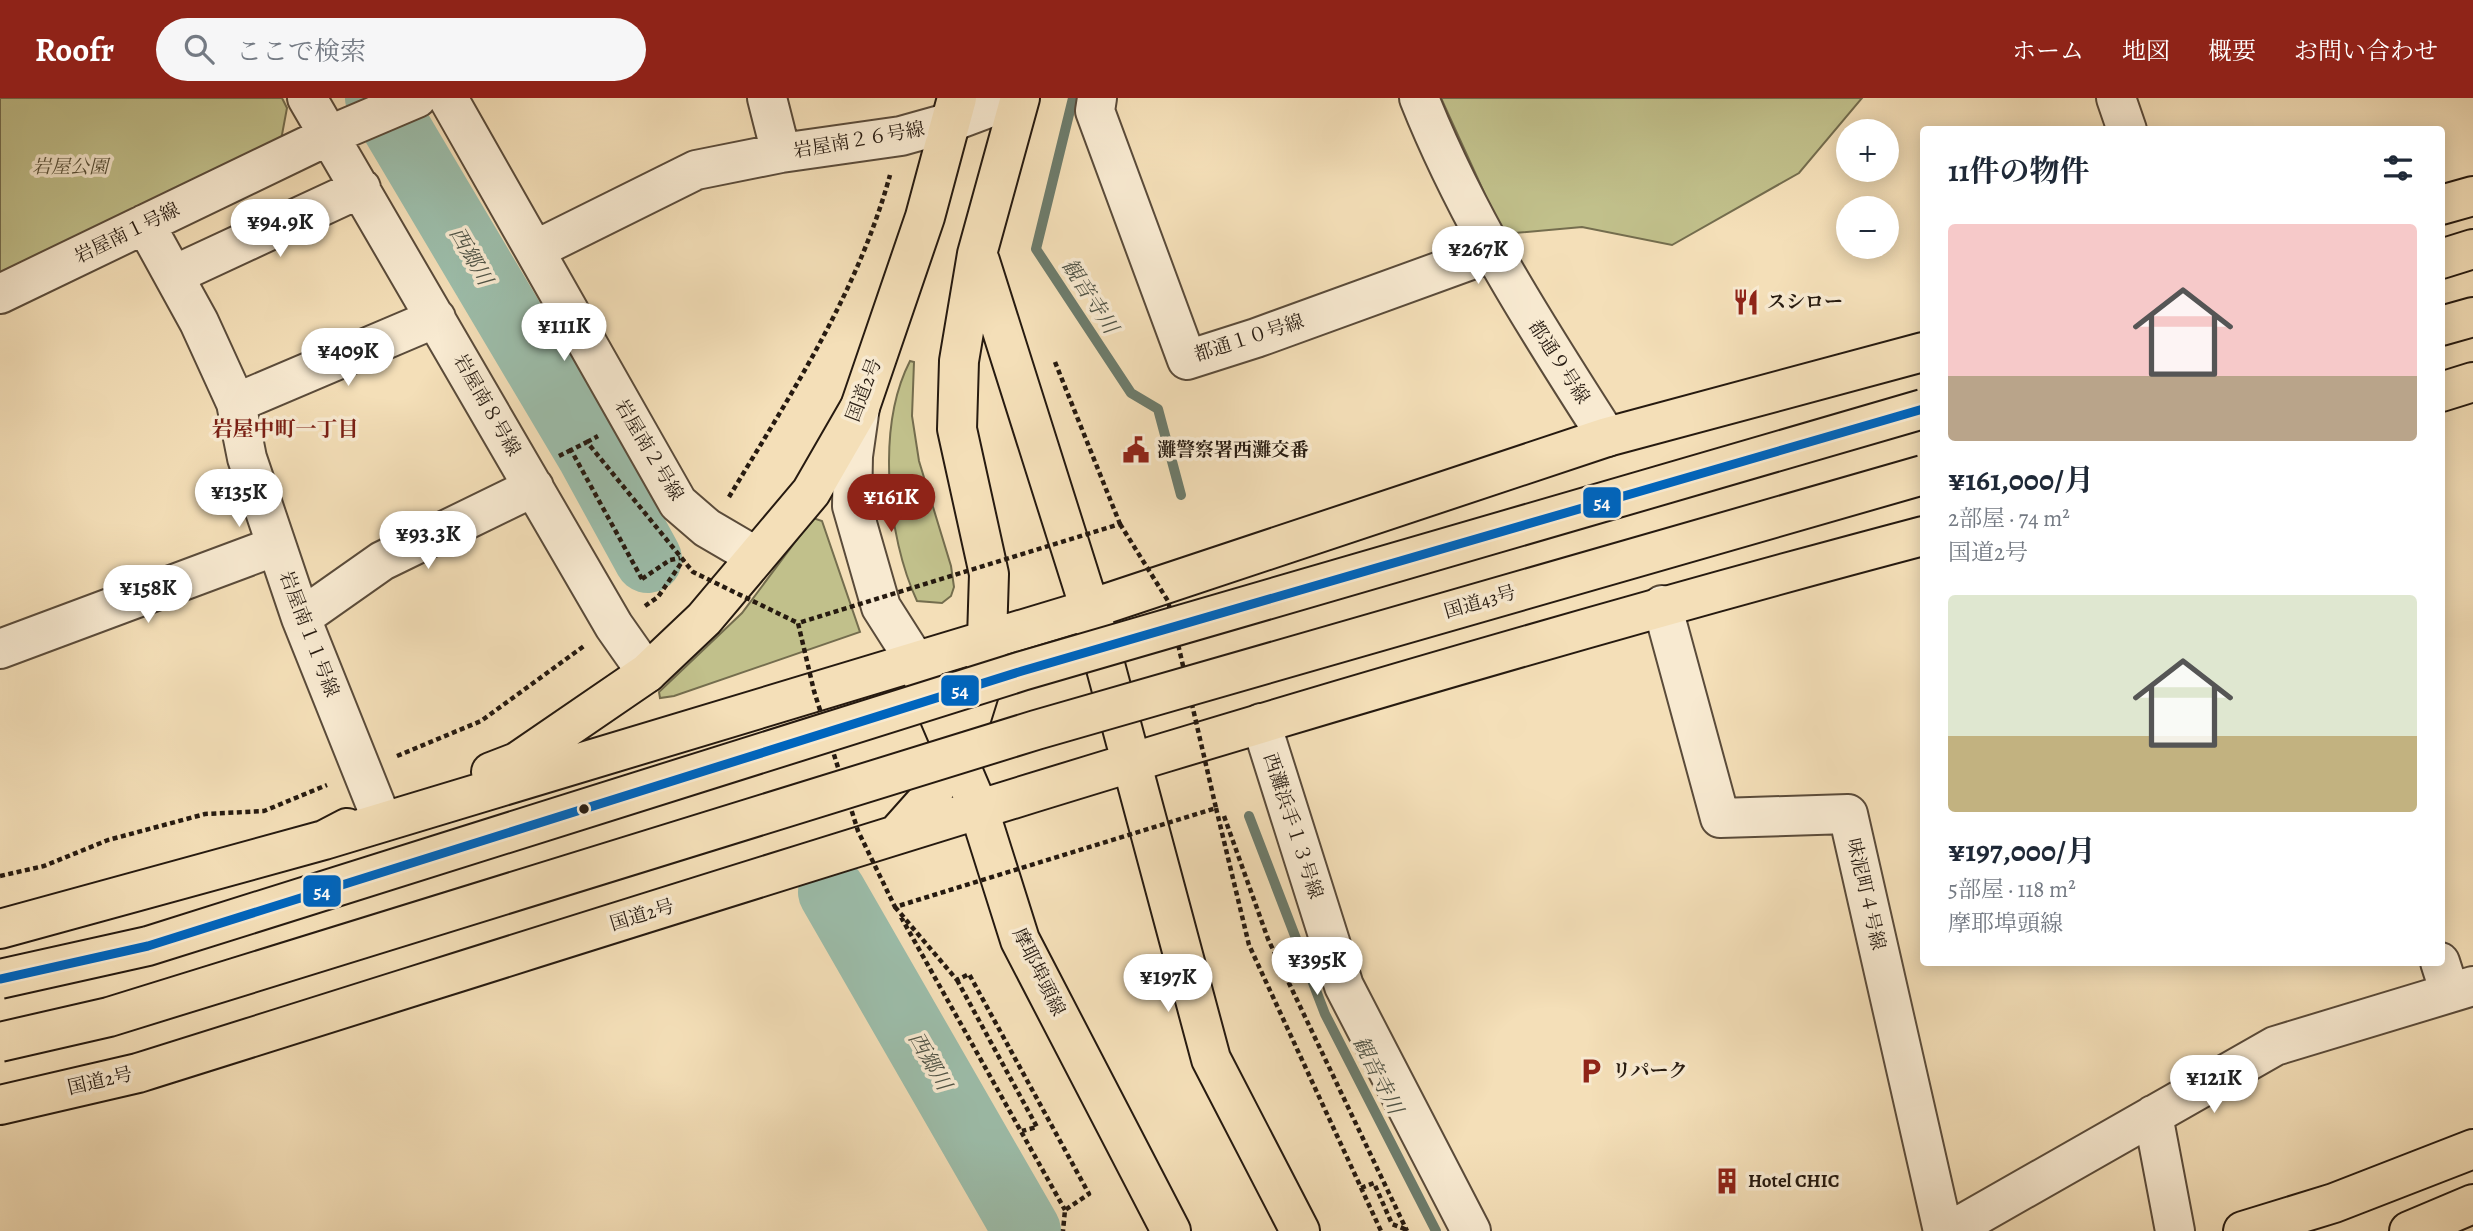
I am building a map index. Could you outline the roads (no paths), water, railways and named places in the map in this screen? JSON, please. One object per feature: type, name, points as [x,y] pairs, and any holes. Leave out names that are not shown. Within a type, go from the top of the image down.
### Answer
[{"type":"main road","points":[[897,835],[930,797],[965,738],[986,671],[989,574],[957,429],[959,361],[977,254],[1017,98]]},
{"type":"main road","name":"国道2号","points":[[324,840],[379,813],[517,762],[647,673],[704,619],[811,492],[860,407],[925,218],[954,110]]},
{"type":"main road","points":[[2445,204],[2473,196]]},
{"type":"main road","points":[[977,254],[1090,609],[1211,1059],[1300,1231]]},
{"type":"main road","points":[[2445,326],[2473,317]]},
{"type":"main road","name":"国道2号","points":[[0,929],[324,840],[1090,609],[1608,438],[1920,353]]},
{"type":"main road","points":[[2445,391],[2473,382]]},
{"type":"main road","points":[[0,979],[148,946],[1022,671],[1920,410]]},
{"type":"main road","name":"国道43号","points":[[0,1042],[109,1017],[1036,730],[1920,476]]},
{"type":"main road","name":"国道2号","points":[[0,1105],[138,1073],[1130,761],[1662,605],[1920,537]]},
{"type":"main road","name":"摩耶埠頭線","points":[[916,662],[957,752],[978,807],[1020,940],[1171,1231]]},
{"type":"main road","points":[[2244,1231],[2334,1203],[2473,1149]]},
{"type":"main road","points":[[2409,1231],[2473,1204]]},
{"type":"street","name":"岩屋南８号線","points":[[307,98],[614,626],[647,673]]},
{"type":"street","name":"岩屋南１号線","points":[[0,294],[330,135],[417,98]]},
{"type":"street","name":"岩屋南２号線","points":[[448,98],[678,503],[706,528],[755,556]]},
{"type":"street","name":"岩屋南２６号線","points":[[767,98],[781,153],[901,136],[954,110],[1017,98]]},
{"type":"street","name":"都通１０号線","points":[[1097,98],[1095,111],[1187,359],[1256,338],[1493,252]]},
{"type":"street","name":"都通９号線","points":[[1419,98],[1435,139],[1517,297],[1608,438]]},
{"type":"street","points":[[2116,98],[2126,126]]},
{"type":"street","points":[[535,250],[696,170],[781,153]]},
{"type":"street","points":[[174,275],[361,188]]},
{"type":"street","name":"岩屋南１１号線","points":[[145,224],[200,322],[236,404],[247,458],[301,618],[379,813]]},
{"type":"street","points":[[236,404],[436,318]]},
{"type":"street","points":[[860,407],[853,466],[852,506],[881,607],[916,662]]},
{"type":"street","points":[[301,618],[382,561],[534,487]]},
{"type":"street","points":[[0,649],[276,545]]},
{"type":"street","name":"味泥町４号線","points":[[1662,605],[1720,818],[1848,814],[1943,1231]]},
{"type":"street","name":"西灘浜手１３号線","points":[[1261,723],[1344,986],[1471,1231]]},
{"type":"street","points":[[1950,1231],[2275,1046],[2454,980]]},
{"type":"street","points":[[2153,1115],[2175,1231]]},
{"type":"waterway","name":"西郷川","points":[[379,98],[591,455],[648,559]]},
{"type":"waterway","name":"観音寺川","points":[[1073,98],[1036,249],[1131,393],[1158,409],[1181,495]]},
{"type":"waterway","name":"観音寺川","points":[[1249,816],[1325,1014],[1436,1231]]},
{"type":"waterway","name":"西郷川","points":[[832,892],[1027,1231]]},
{"type":"place","name":"スシロー","points":[[1746,302]]},
{"type":"place","name":"灘警察署西灘交番","points":[[1136,450]]},
{"type":"place","name":"リパーク","points":[[1591,1071]]},
{"type":"place","name":"Hotel CHIC","points":[[1727,1181]]},
{"type":"district","name":"岩屋中町一丁目","points":[[285,429]]},
{"type":"park label","name":"岩屋公園","points":[[70,167]]}]
